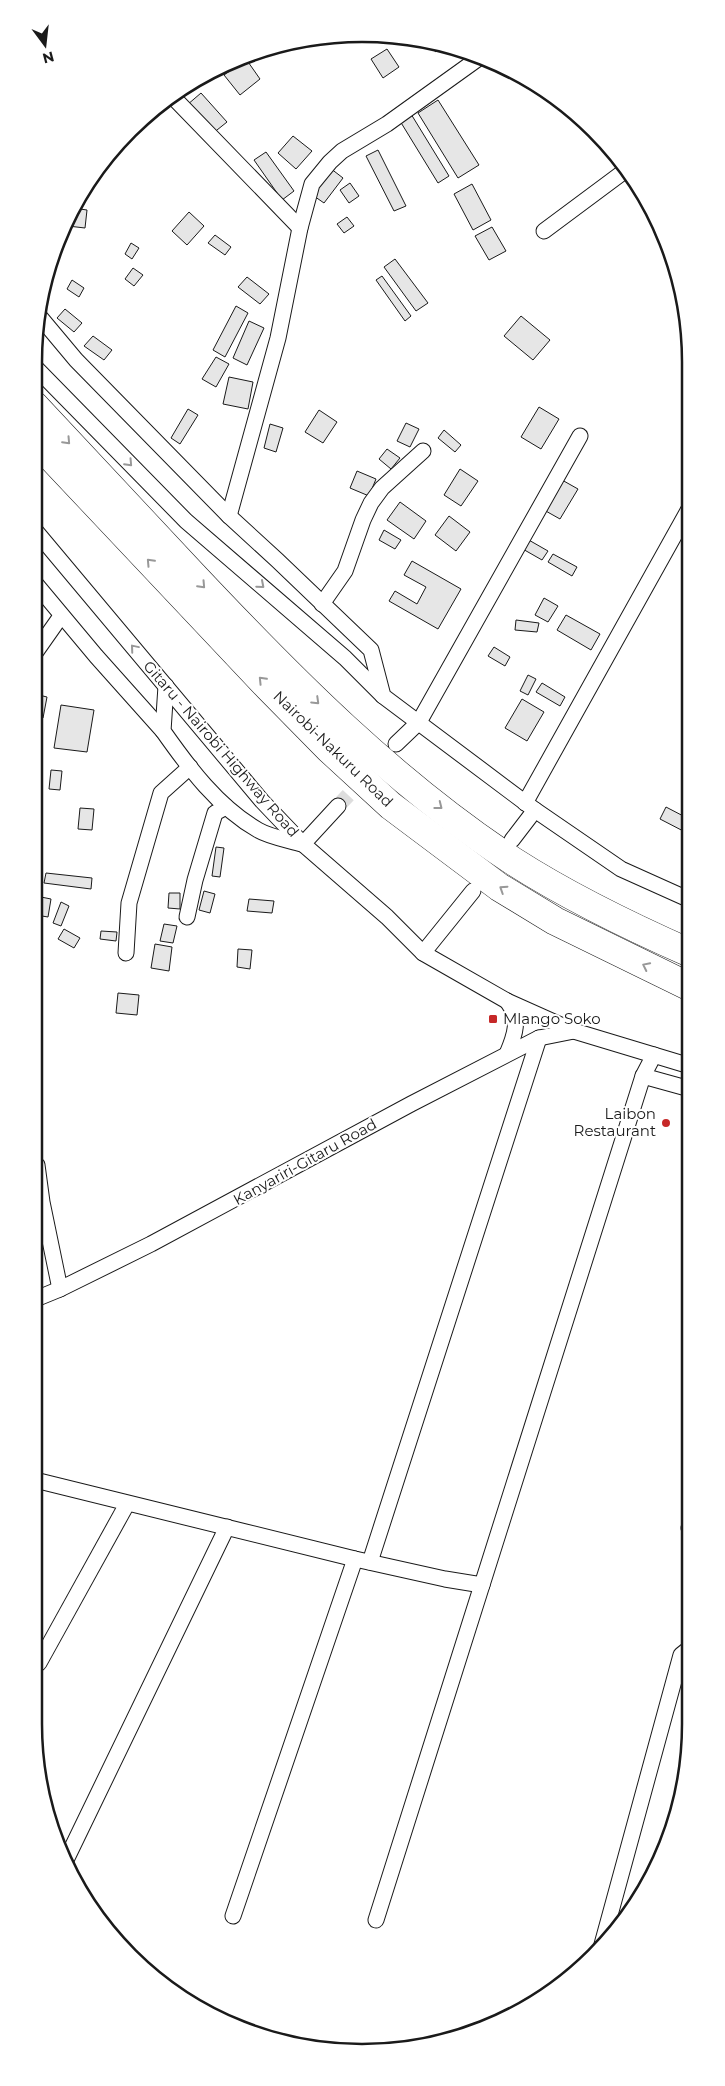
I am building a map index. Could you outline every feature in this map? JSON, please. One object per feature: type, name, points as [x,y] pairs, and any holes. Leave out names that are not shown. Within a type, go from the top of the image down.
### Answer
[{"type":"highway","name":"Nairobi-Nakuru Road","points":[[42,413],[286,671],[346,730],[397,774],[514,861],[570,895],[682,949]]},
{"type":"highway","name":"Nairobi-Nakuru Road","points":[[42,447],[268,687],[336,756],[391,806],[500,887],[555,921],[682,983]]},
{"type":"street","points":[[230,516],[278,338],[300,228],[312,184],[342,151],[387,124],[473,62]]},
{"type":"street","points":[[178,102],[300,228]]},
{"type":"street","points":[[544,231],[621,174]]},
{"type":"street","points":[[45,323],[76,360],[230,516],[371,650],[383,696]]},
{"type":"street","points":[[42,374],[186,521],[345,658],[383,696],[530,806],[620,869],[682,896]]},
{"type":"street","points":[[396,744],[419,722],[580,436]]},
{"type":"street","points":[[322,604],[345,571],[371,503],[382,488],[423,451]]},
{"type":"street","points":[[512,840],[682,522]]},
{"type":"street","name":"Gitaru - Nairobi Highway Road","points":[[42,539],[262,801],[303,844],[388,917],[423,953],[507,1001],[574,1031]]},
{"type":"street","points":[[42,592],[226,807],[259,831],[303,844],[338,806]]},
{"type":"street","points":[[42,643],[61,616]]},
{"type":"street","points":[[162,731],[166,686]]},
{"type":"street","points":[[126,953],[129,904],[161,792],[190,767]]},
{"type":"street","points":[[187,917],[195,880],[215,813],[226,807]]},
{"type":"street","points":[[423,953],[473,891]]},
{"type":"street","points":[[506,1054],[514,1036],[515,1023],[514,1010],[507,1001]]},
{"type":"street","points":[[574,1031],[682,1064]]},
{"type":"street","name":"Kanyariri-Gitaru Road","points":[[42,1296],[160,1240],[411,1104],[538,1038],[574,1031]]},
{"type":"street","points":[[370,1562],[538,1038]]},
{"type":"street","points":[[376,1920],[643,1076],[654,1055]]},
{"type":"street","points":[[643,1076],[682,1087]]},
{"type":"street","points":[[42,1202],[60,1289]]},
{"type":"street","points":[[42,1482],[355,1559],[445,1579],[482,1585]]},
{"type":"street","points":[[42,1658],[126,1504]]},
{"type":"street","points":[[70,1852],[227,1527]]},
{"type":"street","points":[[233,1916],[355,1559]]},
{"type":"street","points":[[606,1931],[682,1655]]},
{"type":"building","points":[[387,49],[399,67],[383,78],[371,59]]},
{"type":"building","points":[[249,63],[260,79],[240,95],[224,75]]},
{"type":"building","points":[[201,93],[227,122],[212,134],[187,105]]},
{"type":"building","points":[[438,100],[479,165],[458,178],[418,113]]},
{"type":"building","points":[[411,114],[449,176],[438,183],[400,121]]},
{"type":"building","points":[[293,136],[312,151],[296,169],[278,153]]},
{"type":"building","points":[[378,150],[406,206],[394,211],[366,156]]},
{"type":"building","points":[[266,152],[294,191],[282,200],[254,160]]},
{"type":"building","points":[[330,168],[343,178],[324,203],[311,194]]},
{"type":"building","points":[[350,183],[359,196],[349,203],[340,190]]},
{"type":"building","points":[[472,184],[491,220],[473,230],[454,194]]},
{"type":"building","points":[[82,209],[87,210],[85,228],[73,227]]},
{"type":"building","points":[[189,212],[204,226],[187,245],[172,231]]},
{"type":"building","points":[[347,217],[354,226],[344,233],[337,224]]},
{"type":"building","points":[[492,227],[506,251],[489,260],[475,236]]},
{"type":"building","points":[[215,235],[231,247],[225,255],[208,243]]},
{"type":"building","points":[[131,243],[139,248],[132,259],[125,254]]},
{"type":"building","points":[[395,259],[428,303],[416,311],[384,267]]},
{"type":"building","points":[[133,268],[143,275],[134,286],[125,279]]},
{"type":"building","points":[[382,276],[411,316],[405,321],[376,280]]},
{"type":"building","points":[[247,277],[269,294],[260,304],[238,287]]},
{"type":"building","points":[[72,280],[84,288],[79,297],[67,289]]},
{"type":"building","points":[[236,306],[248,313],[225,357],[213,350]]},
{"type":"building","points":[[65,309],[82,323],[74,332],[57,318]]},
{"type":"building","points":[[521,316],[550,340],[533,360],[504,336]]},
{"type":"building","points":[[249,321],[264,328],[247,365],[233,358]]},
{"type":"building","points":[[93,336],[112,350],[104,360],[84,346]]},
{"type":"building","points":[[216,357],[229,364],[216,387],[202,379]]},
{"type":"building","points":[[229,377],[253,382],[248,409],[223,404]]},
{"type":"building","points":[[539,407],[559,419],[541,449],[521,437]]},
{"type":"building","points":[[188,409],[198,415],[180,444],[171,438]]},
{"type":"building","points":[[319,410],[337,422],[323,443],[305,432]]},
{"type":"building","points":[[406,423],[419,429],[410,447],[397,441]]},
{"type":"building","points":[[270,424],[283,428],[276,452],[264,448]]},
{"type":"building","points":[[444,430],[461,445],[455,452],[438,438]]},
{"type":"building","points":[[387,449],[400,458],[391,469],[379,459]]},
{"type":"building","points":[[460,469],[478,481],[461,506],[444,495]]},
{"type":"building","points":[[357,471],[376,479],[369,496],[350,488]]},
{"type":"building","points":[[562,480],[578,489],[560,519],[544,510]]},
{"type":"building","points":[[400,502],[426,521],[414,539],[387,520]]},
{"type":"building","points":[[449,516],[470,532],[456,551],[435,535]]},
{"type":"building","points":[[384,530],[401,540],[395,549],[379,540]]},
{"type":"building","points":[[527,539],[548,551],[542,560],[521,548]]},
{"type":"building","points":[[553,554],[577,567],[572,576],[548,562]]},
{"type":"building","points":[[412,561],[461,589],[438,629],[389,601],[395,591],[417,604],[426,587],[404,575]]},
{"type":"building","points":[[544,598],[558,606],[548,622],[535,615]]},
{"type":"building","points":[[566,615],[600,634],[591,650],[557,630]]},
{"type":"building","points":[[516,620],[539,623],[537,632],[515,630]]},
{"type":"building","points":[[494,647],[510,657],[505,666],[488,656]]},
{"type":"building","points":[[528,675],[536,679],[528,695],[520,691]]},
{"type":"building","points":[[542,683],[565,697],[560,706],[536,692]]},
{"type":"building","points":[[42,696],[47,697],[42,718]]},
{"type":"building","points":[[522,699],[544,712],[527,741],[505,728]]},
{"type":"building","points":[[61,705],[94,710],[87,752],[54,748]]},
{"type":"building","points":[[51,770],[62,771],[60,790],[49,789]]},
{"type":"building","points":[[666,807],[682,815],[682,830],[660,819]]},
{"type":"building","points":[[80,808],[94,809],[92,830],[78,829]]},
{"type":"building","points":[[216,847],[224,848],[220,877],[212,876]]},
{"type":"building","points":[[46,873],[92,878],[91,889],[44,883]]},
{"type":"building","points":[[204,891],[215,894],[210,913],[199,910]]},
{"type":"building","points":[[169,893],[180,893],[180,909],[168,908]]},
{"type":"building","points":[[42,897],[51,899],[48,917],[42,916]]},
{"type":"building","points":[[249,899],[274,901],[272,913],[247,911]]},
{"type":"building","points":[[61,902],[69,906],[61,926],[53,923]]},
{"type":"building","points":[[164,924],[177,926],[173,943],[160,941]]},
{"type":"building","points":[[64,929],[80,938],[74,948],[58,939]]},
{"type":"building","points":[[101,931],[117,932],[116,941],[100,939]]},
{"type":"building","points":[[155,944],[172,947],[169,971],[151,968]]},
{"type":"building","points":[[238,949],[252,950],[250,969],[237,967]]},
{"type":"building","points":[[118,993],[139,995],[137,1015],[116,1013]]},
{"type":"tunnel","points":[[338,806],[366,776]]},
{"type":"place","name":"Mlango Soko","points":[[493,1019]]},
{"type":"place","name":"Laibon Restaurant","points":[[666,1123]]}]
